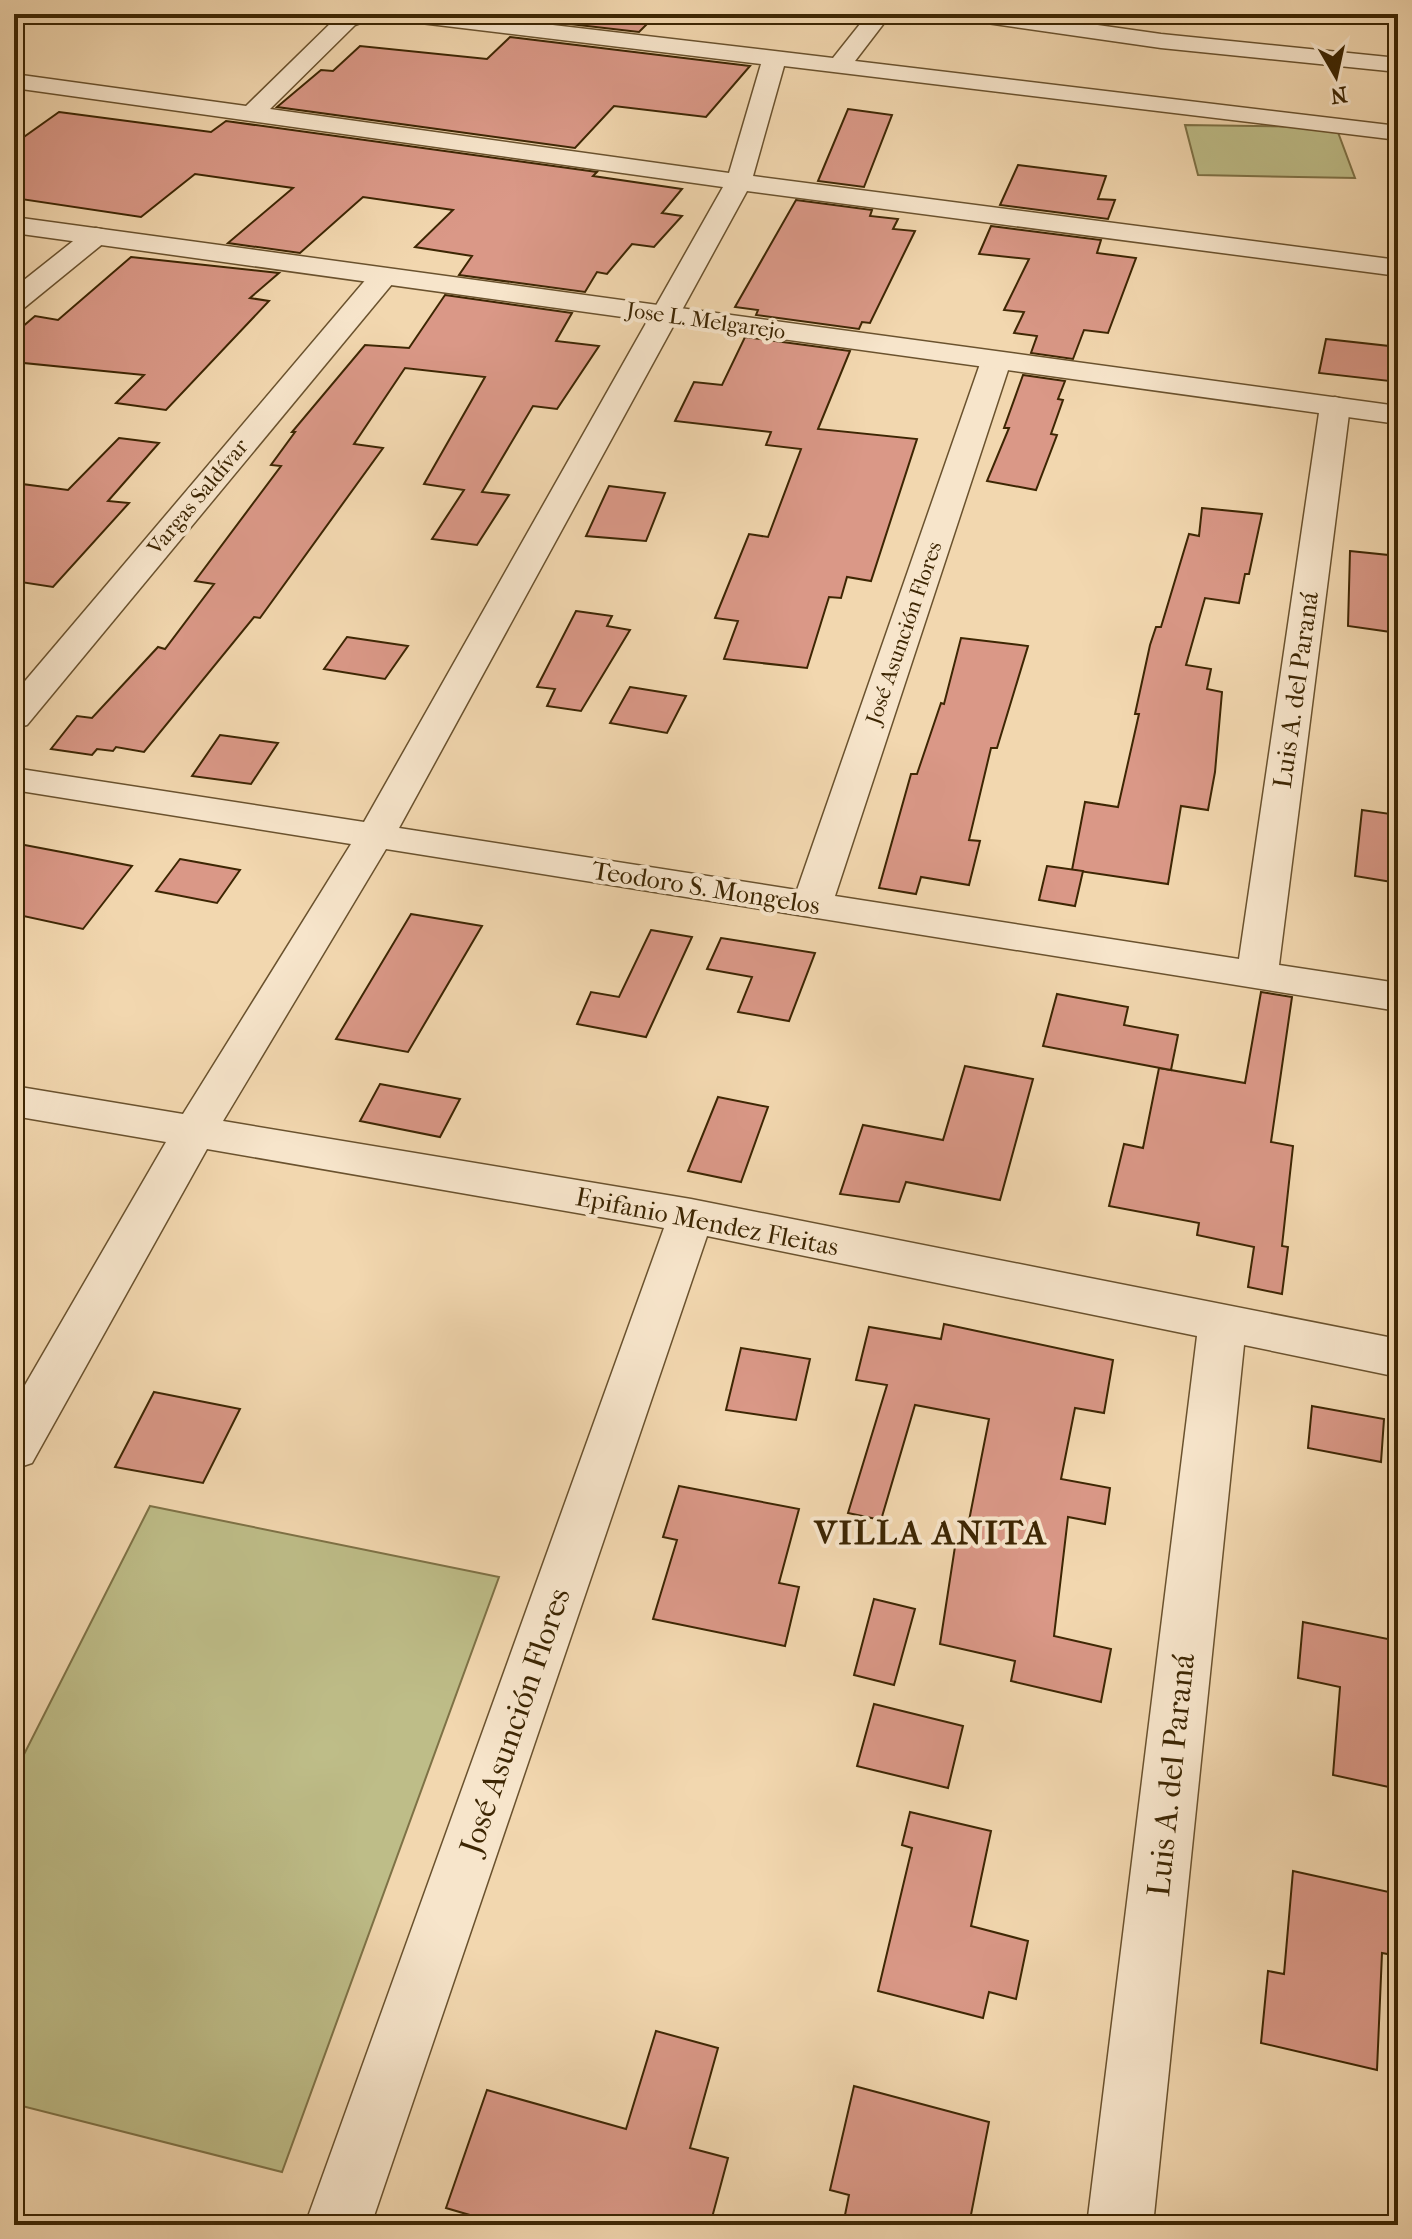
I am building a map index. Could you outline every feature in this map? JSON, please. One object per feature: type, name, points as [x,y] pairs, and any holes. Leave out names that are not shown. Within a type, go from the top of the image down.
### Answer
[{"type":"street","points":[[254,112],[347,20],[363,14]]},
{"type":"street","points":[[404,14],[1398,133]]},
{"type":"street","points":[[840,65],[880,14]]},
{"type":"street","points":[[973,14],[1161,41],[1398,65]]},
{"type":"street","points":[[14,1449],[195,1131],[375,836],[739,182],[775,57]]},
{"type":"street","points":[[14,81],[254,112],[739,182],[1398,268]]},
{"type":"street","name":"Jose L. Melgarejo","points":[[14,225],[1398,415]]},
{"type":"street","points":[[14,302],[96,236]]},
{"type":"street","name":"Vargas Saldívar","points":[[14,717],[383,277]]},
{"type":"street","name":"José Asunción Flores","points":[[812,905],[996,361]]},
{"type":"street","name":"Luis A. del Paraná","points":[[1257,975],[1335,406]]},
{"type":"street","name":"Teodoro S. Mongelos","points":[[14,779],[1398,997]]},
{"type":"street","name":"Epifanio Mendez Fleitas","points":[[14,1101],[691,1216],[1398,1358]]},
{"type":"street","name":"José Asunción Flores","points":[[338,2225],[691,1216]]},
{"type":"street","name":"Luis A. del Paraná","points":[[1120,2225],[1222,1325]]},
{"type":"shaded area","points":[[1185,125],[1336,127],[1355,178],[1198,175]]},
{"type":"shaded area","points":[[150,1506],[499,1577],[282,2172],[14,2104],[14,1774]]},
{"type":"building","points":[[541,14],[607,14],[652,19],[639,32],[535,20]]},
{"type":"building","points":[[510,37],[750,66],[706,117],[614,106],[575,148],[277,107],[321,70],[333,71],[360,46],[487,59]]},
{"type":"building","points":[[848,109],[892,115],[864,187],[818,181]]},
{"type":"building","points":[[59,112],[211,132],[226,121],[597,172],[593,176],[682,189],[662,213],[682,216],[654,247],[632,244],[607,274],[597,272],[585,292],[459,275],[472,256],[415,247],[453,210],[363,197],[300,253],[228,243],[293,188],[195,174],[141,217],[14,198],[14,144]]},
{"type":"building","points":[[1018,165],[1106,176],[1098,199],[1115,200],[1108,219],[1000,205]]},
{"type":"building","points":[[796,200],[872,210],[870,216],[898,219],[893,229],[915,231],[870,323],[862,322],[859,329],[756,315],[758,310],[735,307]]},
{"type":"building","points":[[991,226],[1101,240],[1097,253],[1136,258],[1108,333],[1084,330],[1073,359],[1031,353],[1037,336],[1014,333],[1024,312],[1004,310],[1029,259],[979,254]]},
{"type":"building","points":[[131,257],[279,273],[250,298],[269,301],[166,410],[116,403],[144,375],[14,362],[14,334],[35,316],[58,320]]},
{"type":"building","points":[[445,295],[572,313],[556,341],[599,346],[557,409],[533,406],[482,492],[509,495],[477,545],[432,539],[464,490],[424,484],[485,377],[405,368],[354,444],[383,448],[260,618],[254,617],[144,752],[116,747],[113,751],[97,749],[92,755],[51,749],[77,716],[92,718],[158,647],[165,649],[214,584],[195,581],[281,466],[271,465],[295,432],[292,432],[365,345],[409,348]]},
{"type":"building","points":[[745,337],[850,351],[818,429],[917,439],[871,581],[847,577],[841,598],[829,597],[807,668],[724,659],[738,621],[715,618],[749,534],[768,537],[801,449],[766,445],[771,432],[675,421],[694,382],[722,385]]},
{"type":"building","points":[[1326,339],[1398,347],[1398,382],[1319,373]]},
{"type":"building","points":[[1023,375],[1065,381],[1058,399],[1063,400],[1051,434],[1057,435],[1036,490],[987,481],[1009,428],[1004,428]]},
{"type":"building","points":[[119,438],[159,443],[108,501],[129,503],[53,587],[14,581],[14,483],[68,490]]},
{"type":"building","points":[[609,486],[665,493],[646,541],[586,536]]},
{"type":"building","points":[[1202,508],[1262,514],[1249,574],[1245,574],[1239,603],[1205,598],[1186,665],[1211,669],[1207,689],[1222,692],[1215,772],[1208,810],[1181,806],[1168,884],[1072,870],[1085,802],[1118,807],[1139,714],[1135,714],[1150,645],[1156,627],[1161,627],[1189,534],[1199,536]]},
{"type":"building","points":[[1350,551],[1398,556],[1398,633],[1348,626]]},
{"type":"building","points":[[576,611],[612,616],[607,626],[630,630],[581,711],[547,706],[555,689],[537,687]]},
{"type":"building","points":[[347,637],[408,646],[385,679],[324,669]]},
{"type":"building","points":[[961,638],[1028,646],[997,748],[991,748],[969,840],[980,841],[969,885],[921,877],[916,894],[879,888],[911,774],[917,774],[941,703],[944,704]]},
{"type":"building","points":[[630,687],[686,696],[667,733],[610,723]]},
{"type":"building","points":[[220,735],[278,743],[251,784],[192,776]]},
{"type":"building","points":[[1362,810],[1398,815],[1398,883],[1355,876]]},
{"type":"building","points":[[14,843],[132,866],[83,929],[14,914]]},
{"type":"building","points":[[180,859],[240,870],[217,903],[156,891]]},
{"type":"building","points":[[1047,866],[1083,871],[1075,906],[1039,900]]},
{"type":"building","points":[[411,914],[482,926],[408,1052],[336,1039]]},
{"type":"building","points":[[651,930],[692,937],[646,1037],[577,1024],[591,992],[619,997]]},
{"type":"building","points":[[721,938],[815,953],[789,1021],[738,1012],[752,977],[707,969]]},
{"type":"building","points":[[1261,992],[1292,997],[1271,1142],[1293,1146],[1282,1246],[1288,1247],[1282,1294],[1248,1287],[1254,1247],[1197,1235],[1199,1223],[1109,1206],[1124,1144],[1143,1148],[1159,1068],[1245,1083]]},
{"type":"building","points":[[1057,994],[1128,1007],[1124,1025],[1178,1035],[1171,1070],[1043,1046]]},
{"type":"building","points":[[965,1066],[1033,1079],[1000,1200],[906,1182],[899,1202],[840,1194],[863,1125],[943,1140]]},
{"type":"building","points":[[380,1084],[460,1099],[440,1137],[360,1121]]},
{"type":"building","points":[[718,1097],[768,1107],[741,1182],[688,1171]]},
{"type":"building","points":[[944,1324],[1113,1360],[1104,1413],[1075,1408],[1061,1479],[1110,1488],[1105,1524],[1068,1517],[1054,1636],[1111,1649],[1101,1702],[1011,1681],[1015,1661],[940,1644],[956,1540],[965,1541],[989,1419],[915,1405],[881,1520],[848,1513],[887,1385],[856,1380],[869,1327],[941,1339]]},
{"type":"building","points":[[741,1348],[810,1359],[796,1420],[726,1410]]},
{"type":"building","points":[[154,1392],[240,1409],[203,1483],[115,1467]]},
{"type":"building","points":[[1312,1406],[1384,1419],[1381,1462],[1308,1448]]},
{"type":"building","points":[[679,1486],[799,1509],[779,1583],[799,1587],[785,1646],[653,1619],[677,1540],[663,1537]]},
{"type":"building","points":[[874,1599],[915,1609],[894,1685],[854,1675]]},
{"type":"building","points":[[1303,1622],[1398,1641],[1398,1789],[1333,1775],[1340,1687],[1298,1678]]},
{"type":"building","points":[[874,1704],[963,1726],[948,1788],[857,1766]]},
{"type":"building","points":[[910,1812],[991,1831],[971,1926],[1028,1941],[1016,1999],[989,1992],[983,2018],[878,1991],[912,1848],[902,1845]]},
{"type":"building","points":[[1293,1871],[1398,1894],[1398,1956],[1382,1953],[1377,2070],[1261,2043],[1268,1971],[1284,1974]]},
{"type":"building","points":[[656,2031],[718,2048],[690,2148],[728,2158],[710,2225],[504,2225],[446,2208],[487,2090],[626,2129]]},
{"type":"building","points":[[854,2086],[989,2122],[969,2225],[843,2225],[849,2195],[830,2190]]},
{"type":"district","name":"VILLA ANITA","points":[[931,1533]]}]
